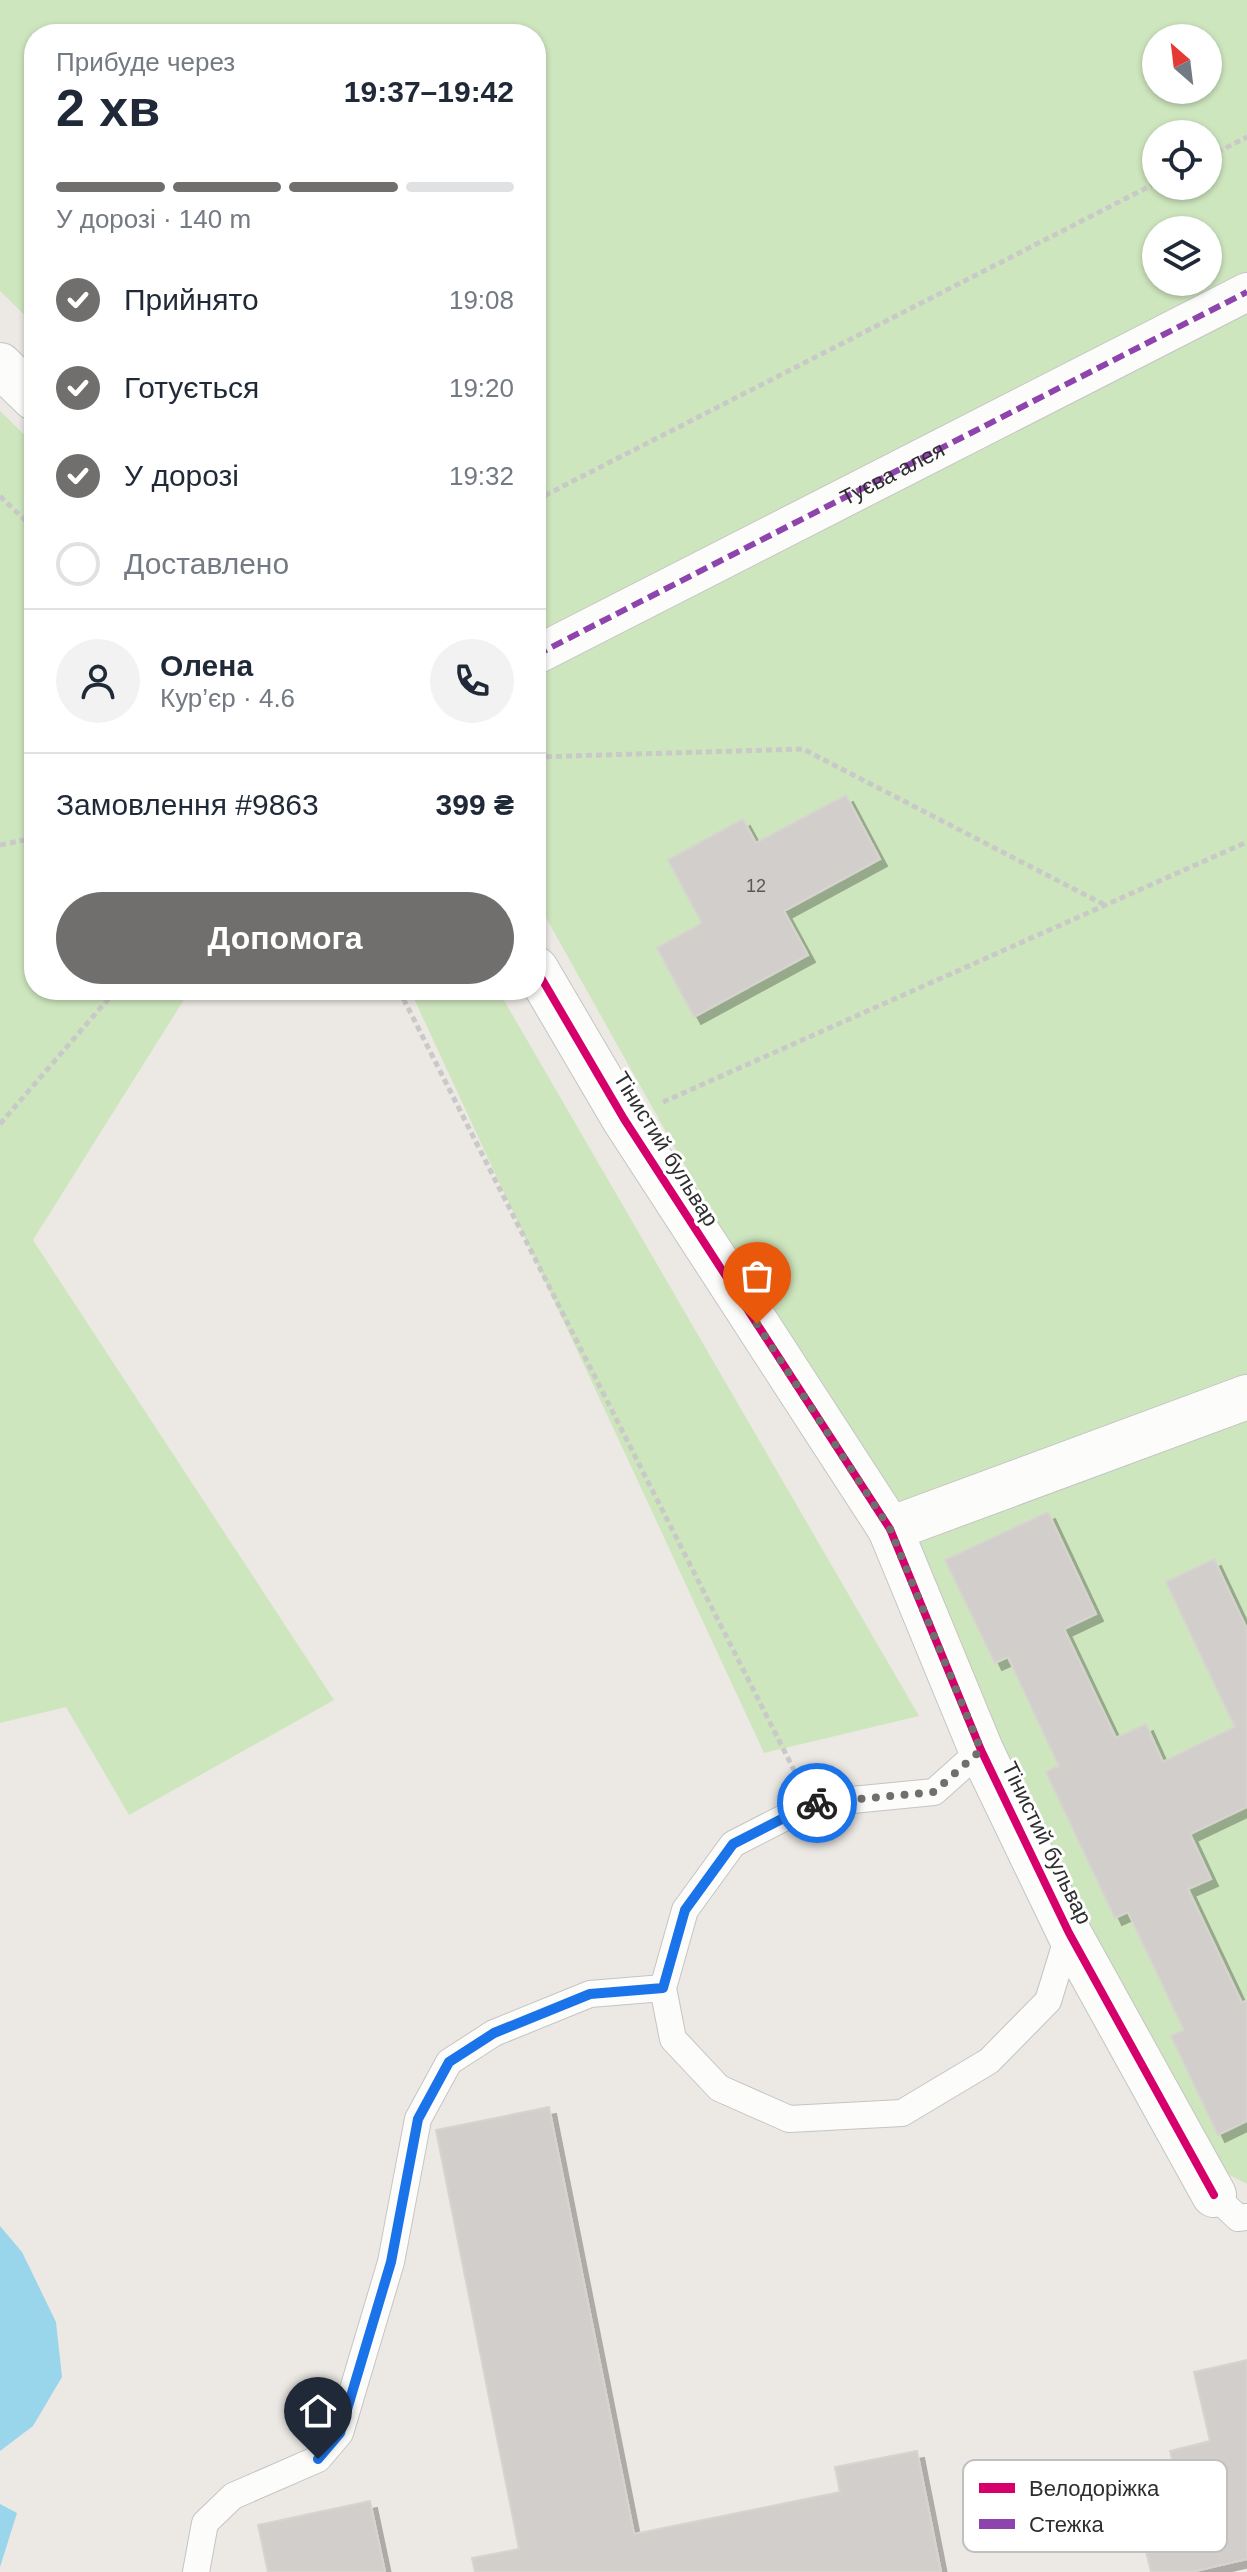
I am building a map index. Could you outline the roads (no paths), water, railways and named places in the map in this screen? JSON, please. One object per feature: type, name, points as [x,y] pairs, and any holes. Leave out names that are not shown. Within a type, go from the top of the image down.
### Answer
[{"type":"street","name":"Туєва алея","points":[[546,650],[1247,292]]},
{"type":"street","points":[[0,365],[24,388]]},
{"type":"street","name":"Тінистий бульвар","points":[[546,986],[624,1119],[890,1529],[981,1750],[1069,1933],[1231,2206]]},
{"type":"street","points":[[890,1529],[1247,1397]]},
{"type":"lane","points":[[981,1750],[934,1792],[811,1804],[733,1844],[685,1910],[663,1988],[673,2039],[719,2088],[789,2119],[902,2113],[989,2061],[1048,2001],[1069,1933]]},
{"type":"lane","points":[[196,2572],[205,2523],[233,2496],[318,2459],[340,2433],[391,2262],[418,2119],[449,2062],[494,2033],[590,1994],[663,1988]]},
{"type":"water","points":[[0,2226],[22,2252],[56,2322],[62,2377],[33,2426],[0,2451]]},
{"type":"water","points":[[0,2504],[17,2513],[0,2567]]}]
